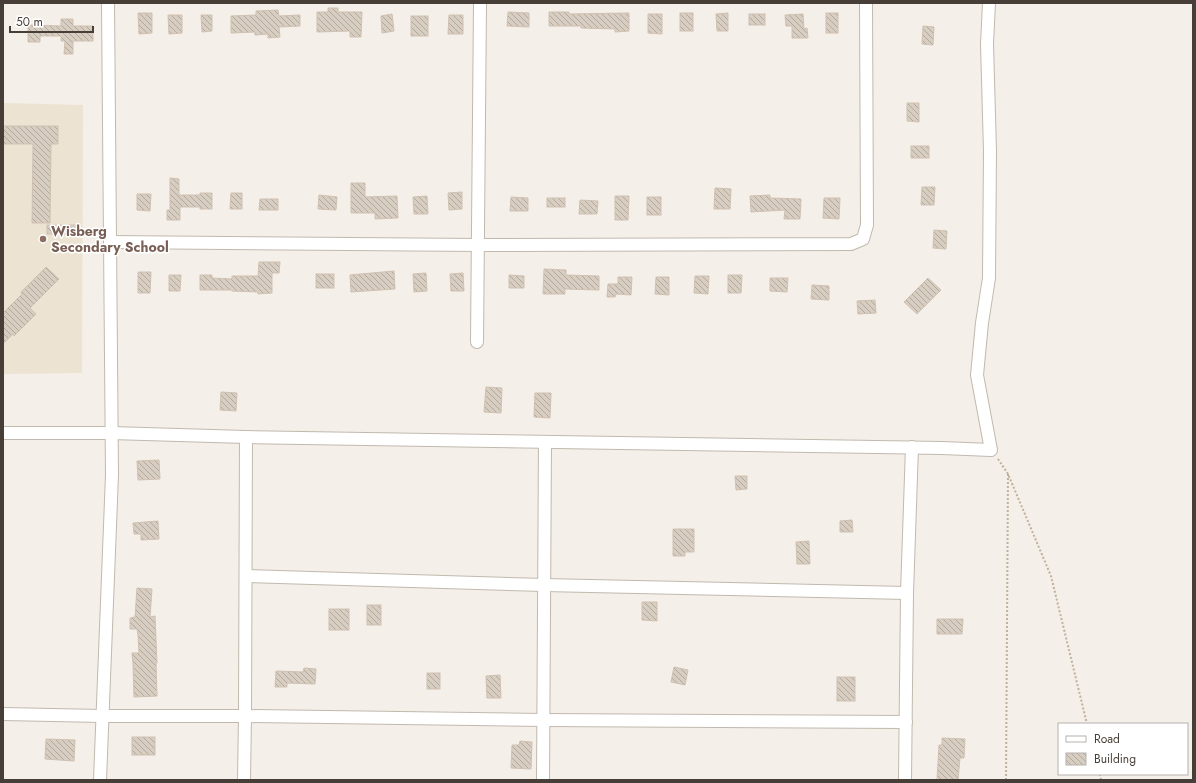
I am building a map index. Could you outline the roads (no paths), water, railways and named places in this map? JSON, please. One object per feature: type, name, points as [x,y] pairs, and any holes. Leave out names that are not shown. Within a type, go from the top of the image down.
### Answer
[{"type":"street","points":[[100,780],[112,475],[108,3]]},
{"type":"street","points":[[476,342],[480,3]]},
{"type":"street","points":[[110,242],[478,245],[851,244],[863,239],[867,225],[866,3]]},
{"type":"street","points":[[3,433],[111,433],[246,437],[912,447],[991,450],[977,375],[982,323],[989,278],[990,151],[987,44],[989,3]]},
{"type":"street","points":[[244,780],[246,716],[246,437]]},
{"type":"street","points":[[543,780],[545,442]]},
{"type":"street","points":[[906,780],[907,593],[912,447]]},
{"type":"street","points":[[246,576],[544,585],[907,593]]},
{"type":"street","points":[[3,714],[543,720],[906,722]]},
{"type":"place","name":"Wisberg Secondary School","points":[[43,239]]}]
